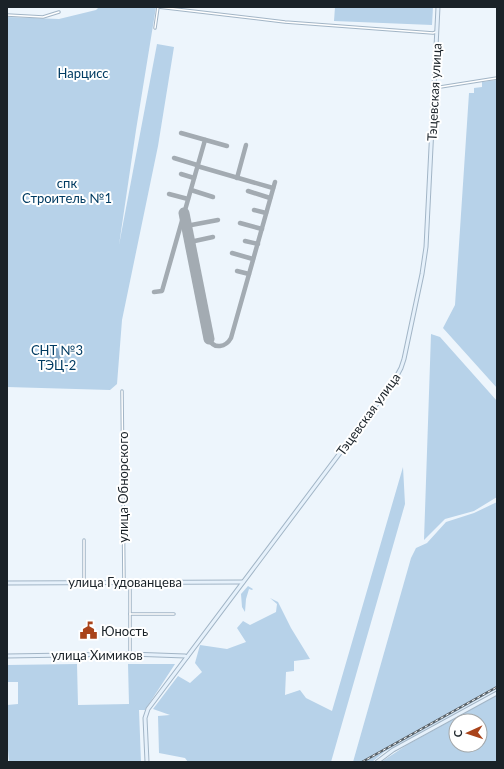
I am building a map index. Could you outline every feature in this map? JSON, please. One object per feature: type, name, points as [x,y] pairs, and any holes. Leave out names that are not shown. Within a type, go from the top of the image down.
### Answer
[{"type":"main road","name":"Тэцевская улица","points":[[147,762],[145,718],[148,709],[394,381],[401,368],[421,281],[425,256],[438,7]]},
{"type":"main road","name":"улица Гудованцева","points":[[7,583],[243,582]]},
{"type":"main road","name":"улица Химиков","points":[[7,656],[130,654],[187,657]]},
{"type":"main road","points":[[377,762],[393,750],[497,693]]},
{"type":"street","points":[[155,28],[158,7],[291,22],[436,32]]},
{"type":"street","points":[[7,15],[43,17],[59,12]]},
{"type":"street","points":[[434,88],[497,78]]},
{"type":"street","name":"улица Обнорского","points":[[122,391],[124,582]]},
{"type":"street","points":[[84,540],[84,582]]},
{"type":"street","points":[[130,582],[130,654]]},
{"type":"street","points":[[130,614],[174,614]]},
{"type":"green space","points":[[99,7],[156,7],[119,245],[157,44],[174,47],[158,146],[122,320],[117,384],[110,390],[7,387],[7,17],[59,19],[96,10]]},
{"type":"green space","points":[[335,7],[433,7],[432,25],[334,21]]},
{"type":"green space","points":[[496,80],[497,388],[443,328],[455,305],[469,93],[474,93],[474,88],[482,87],[482,82]]},
{"type":"green space","points":[[431,334],[440,337],[497,401],[497,497],[474,511],[445,519],[424,540]]},
{"type":"green space","points":[[403,467],[405,504],[331,762],[188,762],[185,758],[159,753],[158,716],[170,715],[153,709],[178,676],[190,683],[202,672],[195,663],[200,645],[227,649],[246,642],[237,628],[243,621],[250,625],[276,612],[277,604],[270,598],[278,602],[291,628],[310,659],[294,661],[294,671],[286,672],[285,695],[300,690],[306,698],[332,711]]},
{"type":"green space","points":[[497,502],[497,689],[454,713],[448,713],[448,716],[384,752],[372,762],[353,762],[411,558],[416,548],[427,543],[446,522],[474,513]]},
{"type":"green space","points":[[248,586],[253,589],[249,589],[246,599],[245,612],[242,607],[241,594]]},
{"type":"green space","points":[[77,664],[78,705],[129,704],[128,664],[175,664],[145,710],[139,710],[141,762],[9,762],[7,705],[18,704],[18,682],[7,682],[7,665]]},
{"type":"green space","points":[[497,695],[497,762],[381,762],[407,745],[448,722],[448,753],[488,753],[488,713],[465,713]]},
{"type":"shaded area","points":[[50,349],[58,349],[61,357],[66,360],[66,367],[63,367],[62,365],[57,366],[51,362],[49,355]]},
{"type":"taxiway","points":[[181,133],[227,146]]},
{"type":"taxiway","points":[[154,292],[162,291],[205,140]]},
{"type":"taxiway","points":[[237,178],[246,145]]},
{"type":"taxiway","points":[[174,158],[197,165]]},
{"type":"taxiway","points":[[197,166],[273,188]]},
{"type":"taxiway","points":[[181,174],[194,178]]},
{"type":"taxiway","points":[[209,339],[214,345],[220,346],[226,344],[231,338],[275,182]]},
{"type":"taxiway","points":[[191,190],[213,197]]},
{"type":"taxiway","points":[[248,191],[270,198]]},
{"type":"taxiway","points":[[169,194],[188,199]]},
{"type":"taxiway","points":[[254,210],[266,213]]},
{"type":"taxiway","points":[[186,226],[218,220]]},
{"type":"taxiway","points":[[240,223],[262,229]]},
{"type":"taxiway","points":[[190,242],[213,237]]},
{"type":"taxiway","points":[[245,241],[258,244]]},
{"type":"taxiway","points":[[232,253],[253,259]]},
{"type":"taxiway","points":[[237,271],[249,274]]},
{"type":"runway","points":[[184,213],[209,339]]},
{"type":"railway","points":[[362,762],[497,687]]},
{"type":"place","name":"Юность","points":[[88,631]]},
{"type":"park label","name":"Нарцисс","points":[[83,73]]},
{"type":"park label","name":"спк Строитель №1","points":[[67,190]]},
{"type":"park label","name":"СНТ №3 ТЭЦ-2","points":[[57,358]]}]
